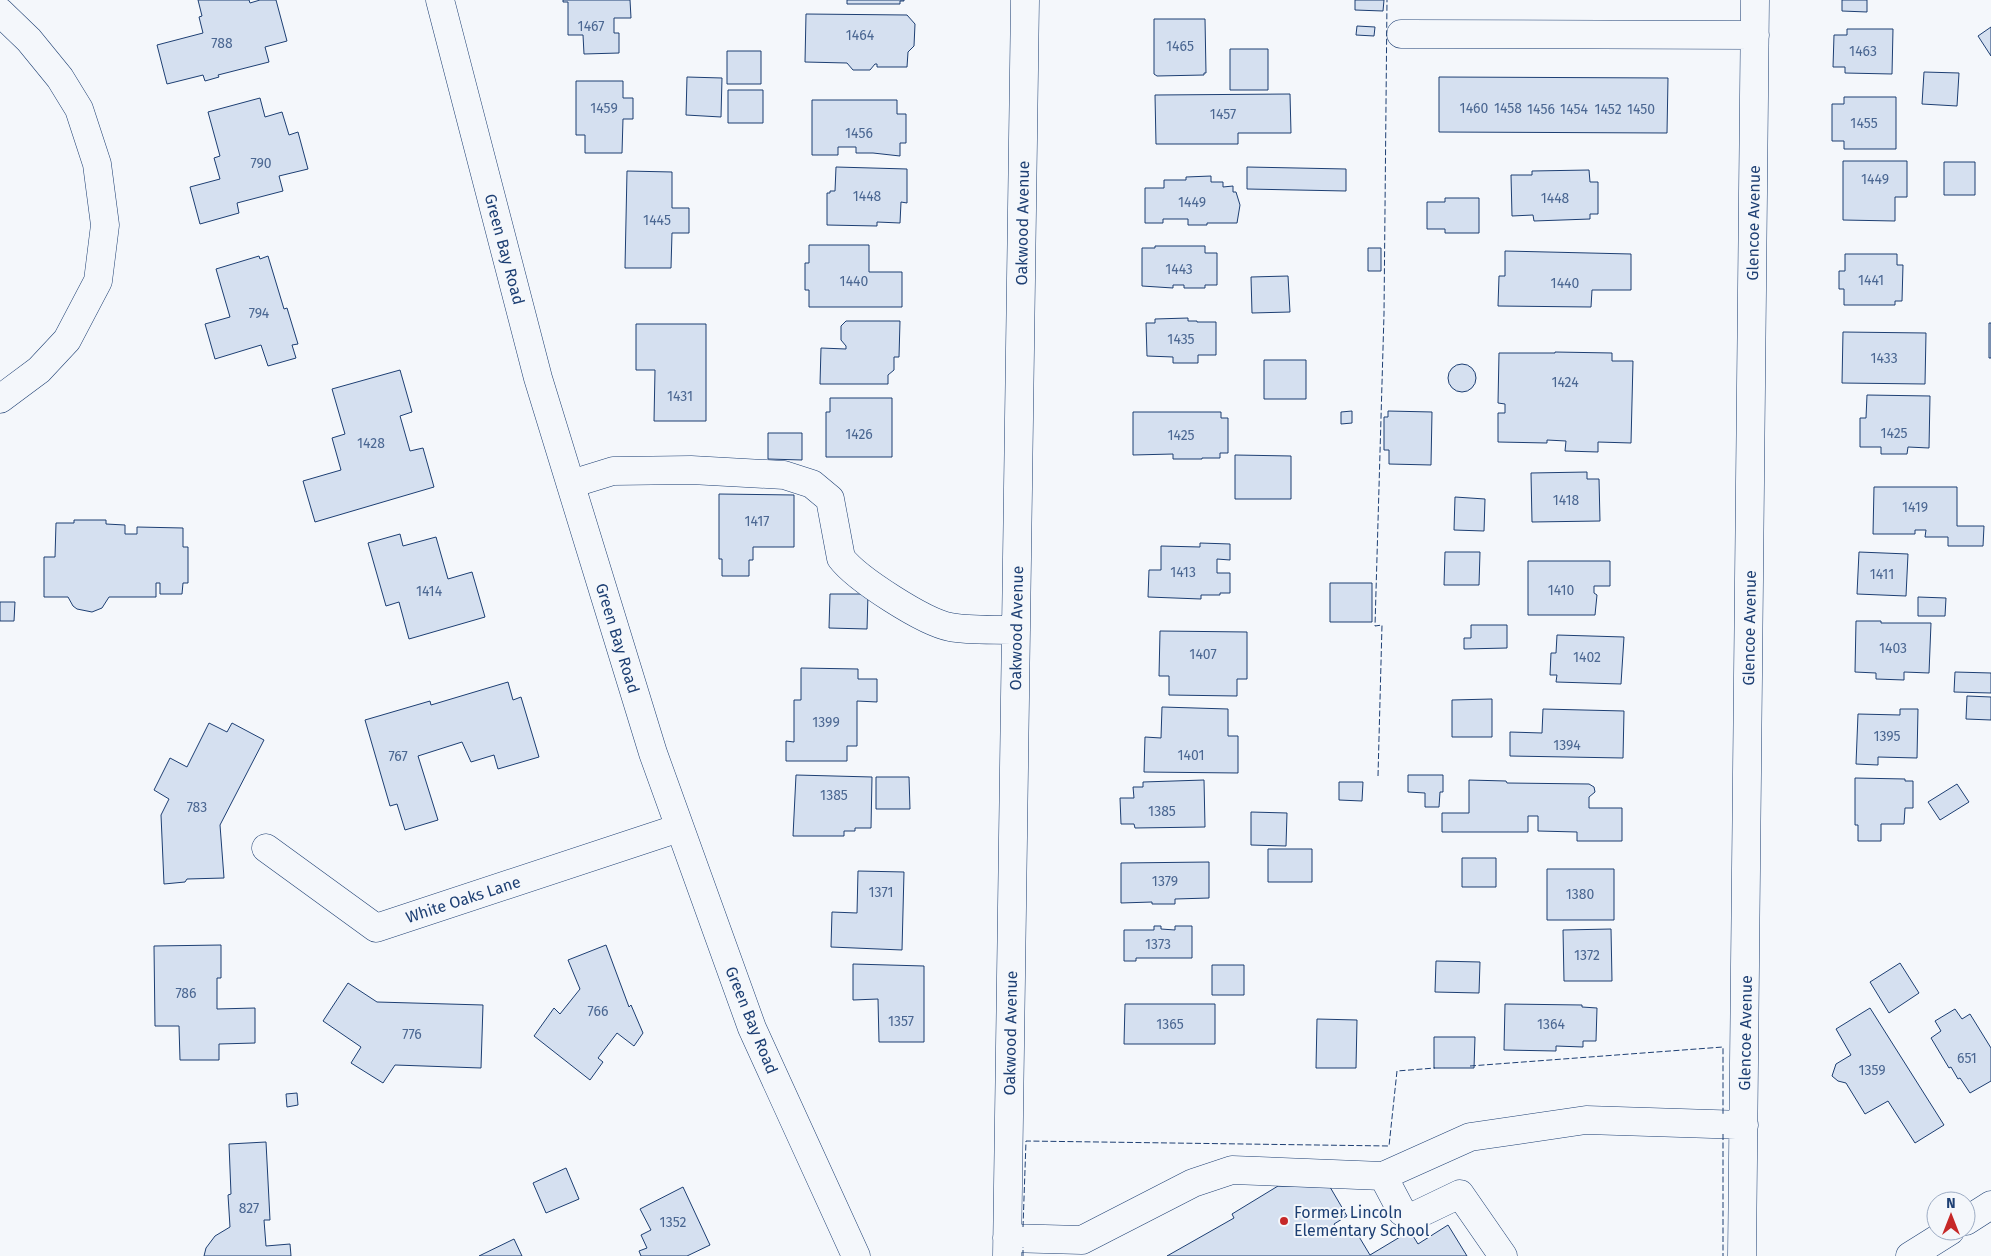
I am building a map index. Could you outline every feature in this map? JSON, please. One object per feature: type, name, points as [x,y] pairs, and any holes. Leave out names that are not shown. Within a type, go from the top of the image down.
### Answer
[{"type":"street","name":"Green Bay Road","points":[[440,0],[538,378],[653,753],[752,1028],[856,1256]]},
{"type":"street","name":"Oakwood Avenue","points":[[1007,1247],[1025,0]]},
{"type":"street","name":"Glencoe Avenue","points":[[1742,1256],[1755,0]]},
{"type":"street","points":[[0,12],[29,40],[60,78],[79,109],[97,164],[105,225],[98,281],[66,340],[39,370],[0,399]]},
{"type":"street","points":[[1401,34],[1755,35]]},
{"type":"street","points":[[571,484],[613,472],[662,471],[784,475],[812,484],[830,499],[841,558],[847,566],[891,598],[922,617],[950,627],[1016,630]]},
{"type":"street","name":"White Oaks Lane","points":[[266,848],[376,928],[679,828]]},
{"type":"street","points":[[1007,1247],[1085,1248],[1194,1183],[1232,1170],[1384,1176],[1470,1137],[1586,1120],[1744,1125]]},
{"type":"street","points":[[1384,1176],[1402,1212],[1412,1217],[1460,1194],[1503,1256]]},
{"type":"street","points":[[1976,1215],[1991,1205]]},
{"type":"street","points":[[1910,1256],[1934,1241]]},
{"type":"building","points":[[198,0],[249,0],[250,3],[260,0],[276,0],[287,41],[265,47],[269,62],[218,75],[219,77],[205,81],[203,75],[167,84],[157,45],[203,33],[199,17],[202,16]]},
{"type":"building","points":[[563,0],[630,0],[631,18],[614,18],[614,33],[619,33],[619,53],[584,54],[583,35],[568,35],[568,2],[563,2]]},
{"type":"building","points":[[847,0],[904,1],[900,1],[900,4],[847,4]]},
{"type":"building","points":[[1355,0],[1384,0],[1383,11],[1355,10]]},
{"type":"building","points":[[1842,0],[1867,0],[1867,12],[1842,11]]},
{"type":"building","points":[[806,14],[907,15],[915,24],[914,46],[908,52],[907,67],[877,67],[877,64],[875,64],[870,70],[853,70],[847,63],[805,62]]},
{"type":"building","points":[[1154,19],[1205,19],[1206,73],[1204,75],[1157,76],[1154,74]]},
{"type":"building","points":[[1357,26],[1375,27],[1374,36],[1356,35]]},
{"type":"building","points":[[1991,27],[1991,56],[1978,36]]},
{"type":"building","points":[[1847,29],[1893,29],[1892,74],[1845,73],[1845,67],[1833,67],[1834,35],[1847,35]]},
{"type":"building","points":[[1230,49],[1268,49],[1268,90],[1230,90]]},
{"type":"building","points":[[727,51],[761,51],[761,84],[727,84]]},
{"type":"building","points":[[1924,72],[1959,73],[1957,106],[1922,104]]},
{"type":"building","points":[[687,77],[722,78],[721,117],[686,115]]},
{"type":"building","points":[[1439,77],[1668,78],[1667,133],[1439,132]]},
{"type":"building","points":[[576,81],[623,81],[623,98],[633,98],[633,119],[623,119],[622,153],[585,153],[585,135],[576,135]]},
{"type":"building","points":[[728,90],[763,90],[763,123],[728,123]]},
{"type":"building","points":[[1290,94],[1291,133],[1238,133],[1238,144],[1156,144],[1155,95]]},
{"type":"building","points":[[1844,97],[1896,97],[1896,149],[1844,149],[1844,141],[1832,141],[1832,104],[1844,104]]},
{"type":"building","points":[[260,98],[265,117],[282,112],[289,135],[298,132],[308,169],[279,176],[283,191],[237,203],[239,213],[200,224],[190,187],[220,179],[214,158],[220,156],[208,112]]},
{"type":"building","points":[[812,100],[897,100],[897,114],[906,114],[906,143],[900,143],[900,156],[856,153],[856,147],[838,147],[838,155],[812,155]]},
{"type":"building","points":[[1843,161],[1907,161],[1907,197],[1895,197],[1895,221],[1843,220]]},
{"type":"building","points":[[1944,162],[1975,162],[1975,195],[1944,195]]},
{"type":"building","points":[[836,167],[907,169],[907,203],[901,202],[900,223],[877,222],[877,226],[827,225],[827,193],[835,191]]},
{"type":"building","points":[[1247,167],[1346,169],[1346,191],[1247,189]]},
{"type":"building","points":[[1589,170],[1590,182],[1598,182],[1598,214],[1590,214],[1590,219],[1534,221],[1533,215],[1512,216],[1511,175],[1532,175],[1532,171]]},
{"type":"building","points":[[627,171],[672,172],[672,208],[689,208],[689,233],[672,233],[671,268],[625,268]]},
{"type":"building","points":[[1211,176],[1211,182],[1223,182],[1223,187],[1233,186],[1233,192],[1236,192],[1240,205],[1237,223],[1188,225],[1188,219],[1163,219],[1163,223],[1145,223],[1145,188],[1164,188],[1164,180],[1186,180],[1186,177]]},
{"type":"building","points":[[1445,198],[1479,198],[1479,233],[1445,233],[1445,229],[1427,229],[1427,202],[1445,202]]},
{"type":"building","points":[[809,245],[869,245],[869,272],[902,272],[902,307],[809,307],[809,290],[805,290],[805,263],[809,263]]},
{"type":"building","points":[[1155,246],[1205,246],[1205,253],[1217,253],[1217,285],[1205,285],[1205,288],[1184,288],[1184,285],[1173,285],[1173,288],[1142,286],[1142,248],[1155,248]]},
{"type":"building","points":[[1368,248],[1381,248],[1381,271],[1368,271]]},
{"type":"building","points":[[1505,251],[1631,254],[1631,290],[1592,290],[1591,307],[1498,306],[1499,276],[1505,276]]},
{"type":"building","points":[[1845,254],[1897,254],[1897,265],[1903,265],[1902,301],[1895,301],[1895,305],[1844,305],[1844,289],[1839,289],[1839,271],[1845,271]]},
{"type":"building","points":[[259,256],[260,259],[268,256],[284,309],[287,308],[298,344],[292,345],[296,358],[268,366],[261,345],[215,359],[205,324],[230,317],[216,269]]},
{"type":"building","points":[[1288,276],[1290,312],[1252,313],[1251,277]]},
{"type":"building","points":[[1188,318],[1188,321],[1216,322],[1216,355],[1198,355],[1198,363],[1173,363],[1173,357],[1147,356],[1146,323],[1155,323],[1155,319]]},
{"type":"building","points":[[846,321],[900,321],[899,357],[894,357],[894,370],[888,375],[888,384],[820,384],[821,348],[846,349],[841,340],[841,326]]},
{"type":"building","points":[[1989,323],[1991,323],[1991,358],[1989,358]]},
{"type":"building","points":[[636,324],[706,324],[706,421],[654,421],[655,370],[636,370]]},
{"type":"building","points":[[1843,332],[1926,333],[1925,384],[1842,383]]},
{"type":"building","points":[[1499,353],[1612,353],[1612,361],[1633,361],[1631,443],[1598,442],[1598,452],[1565,451],[1566,441],[1547,440],[1547,443],[1498,442],[1498,413],[1505,413],[1505,404],[1498,403]]},
{"type":"building","points":[[1264,360],[1306,360],[1306,399],[1264,399]]},
{"type":"building","points":[[1462,364],[1472,368],[1476,378],[1472,388],[1462,392],[1452,388],[1448,378],[1452,368]]},
{"type":"building","points":[[400,370],[412,412],[400,416],[410,451],[423,448],[434,487],[315,522],[303,481],[341,470],[332,438],[345,434],[332,389]]},
{"type":"building","points":[[1867,395],[1930,396],[1929,448],[1908,447],[1907,454],[1881,454],[1881,447],[1860,447],[1860,418],[1866,418]]},
{"type":"building","points":[[830,398],[892,398],[892,457],[826,457],[826,412],[830,412]]},
{"type":"building","points":[[1352,411],[1352,423],[1341,424],[1341,412]]},
{"type":"building","points":[[1388,411],[1432,412],[1431,465],[1389,464],[1389,450],[1384,450],[1384,417],[1388,417]]},
{"type":"building","points":[[1133,412],[1221,412],[1221,418],[1228,418],[1228,453],[1220,453],[1220,458],[1202,459],[1173,459],[1173,454],[1133,455]]},
{"type":"building","points":[[768,433],[802,433],[802,460],[768,459]]},
{"type":"building","points":[[1235,455],[1291,456],[1291,499],[1235,499]]},
{"type":"building","points":[[1587,472],[1587,479],[1599,479],[1600,521],[1532,522],[1531,473]]},
{"type":"building","points":[[1874,487],[1957,487],[1957,526],[1984,526],[1983,546],[1948,546],[1948,537],[1925,537],[1926,530],[1915,530],[1915,534],[1873,534]]},
{"type":"building","points":[[719,494],[794,495],[794,547],[753,547],[753,560],[749,560],[749,576],[722,576],[722,559],[719,559]]},
{"type":"building","points":[[1455,497],[1485,499],[1484,531],[1454,530]]},
{"type":"building","points":[[74,520],[106,520],[106,524],[125,525],[125,534],[137,534],[137,527],[183,528],[183,547],[188,547],[188,583],[183,583],[182,594],[160,594],[160,583],[156,583],[156,597],[109,597],[102,608],[92,612],[77,609],[68,597],[44,597],[44,557],[55,557],[56,523],[74,523]]},
{"type":"building","points":[[400,534],[403,546],[436,537],[448,579],[472,572],[485,617],[409,639],[399,602],[386,606],[368,543]]},
{"type":"building","points":[[1200,543],[1230,544],[1230,560],[1217,559],[1217,573],[1230,573],[1230,593],[1201,595],[1201,599],[1148,597],[1149,570],[1161,570],[1161,546],[1200,547]]},
{"type":"building","points":[[1445,552],[1480,552],[1479,585],[1444,585]]},
{"type":"building","points":[[1859,552],[1908,554],[1906,596],[1857,594]]},
{"type":"building","points":[[1528,561],[1610,561],[1610,586],[1594,586],[1594,593],[1597,595],[1595,615],[1528,615]]},
{"type":"building","points":[[1330,583],[1372,583],[1372,622],[1330,622]]},
{"type":"building","points":[[830,594],[868,594],[867,629],[829,628]]},
{"type":"building","points":[[1918,597],[1946,598],[1945,616],[1918,616]]},
{"type":"building","points":[[0,602],[15,602],[14,621],[0,621]]},
{"type":"building","points":[[1856,621],[1931,623],[1929,673],[1904,672],[1904,680],[1876,679],[1876,673],[1855,672]]},
{"type":"building","points":[[1471,625],[1507,625],[1507,648],[1464,649],[1464,638],[1471,638]]},
{"type":"building","points":[[1160,631],[1247,632],[1247,679],[1237,679],[1237,696],[1169,695],[1169,676],[1159,676]]},
{"type":"building","points":[[1557,635],[1624,637],[1621,684],[1556,682],[1557,675],[1550,675],[1551,653],[1556,653]]},
{"type":"building","points":[[801,668],[858,669],[858,679],[877,679],[877,702],[857,701],[857,746],[847,746],[847,761],[786,761],[786,741],[794,742],[794,700],[801,700]]},
{"type":"building","points":[[1955,672],[1991,673],[1991,693],[1954,692]]},
{"type":"building","points":[[508,682],[513,700],[521,697],[539,757],[498,769],[494,755],[471,762],[462,742],[418,756],[438,820],[405,830],[397,804],[390,806],[365,720],[430,701],[431,705]]},
{"type":"building","points":[[1967,696],[1991,697],[1991,720],[1966,719]]},
{"type":"building","points":[[1492,699],[1492,737],[1452,737],[1452,700]]},
{"type":"building","points":[[1162,707],[1228,709],[1228,736],[1238,736],[1238,773],[1144,772],[1145,737],[1161,738]]},
{"type":"building","points":[[1543,709],[1624,711],[1623,758],[1510,756],[1510,732],[1542,733]]},
{"type":"building","points":[[1900,709],[1918,709],[1917,758],[1878,757],[1878,765],[1856,764],[1858,714],[1900,715]]},
{"type":"building","points":[[209,723],[227,732],[232,723],[264,740],[220,825],[224,878],[187,879],[185,882],[164,884],[161,815],[169,799],[154,790],[170,758],[187,767]]},
{"type":"building","points":[[796,775],[872,777],[871,828],[855,828],[855,831],[844,831],[844,836],[793,836]]},
{"type":"building","points":[[1408,775],[1443,775],[1443,792],[1440,792],[1439,807],[1425,807],[1425,793],[1408,792]]},
{"type":"building","points":[[876,777],[909,777],[910,809],[876,809]]},
{"type":"building","points":[[1855,778],[1905,779],[1905,781],[1913,781],[1913,808],[1905,808],[1904,824],[1881,824],[1881,841],[1858,841],[1858,825],[1855,825]]},
{"type":"building","points":[[1204,780],[1205,827],[1135,828],[1134,824],[1121,824],[1120,798],[1134,798],[1133,787],[1143,787],[1143,782]]},
{"type":"building","points":[[1469,780],[1506,781],[1507,783],[1589,784],[1594,787],[1595,792],[1589,797],[1589,808],[1622,808],[1622,841],[1577,841],[1577,832],[1538,831],[1538,816],[1528,816],[1528,832],[1442,832],[1442,813],[1469,813]]},
{"type":"building","points":[[1339,782],[1363,782],[1362,801],[1339,800]]},
{"type":"building","points":[[1957,784],[1969,802],[1940,820],[1928,802]]},
{"type":"building","points":[[1251,812],[1287,813],[1286,846],[1251,845]]},
{"type":"building","points":[[1268,849],[1312,849],[1312,882],[1268,882]]},
{"type":"building","points":[[1462,858],[1496,858],[1496,887],[1462,887]]},
{"type":"building","points":[[1209,862],[1209,898],[1175,899],[1175,904],[1152,904],[1152,902],[1121,903],[1121,863]]},
{"type":"building","points":[[1547,869],[1614,869],[1614,920],[1547,920]]},
{"type":"building","points":[[858,871],[904,872],[902,950],[831,947],[832,912],[857,913]]},
{"type":"building","points":[[1154,926],[1161,926],[1161,929],[1175,930],[1175,926],[1192,926],[1192,958],[1136,958],[1136,961],[1124,961],[1124,930],[1154,930]]},
{"type":"building","points":[[1611,929],[1612,981],[1564,981],[1563,930]]},
{"type":"building","points":[[221,945],[221,978],[217,978],[217,1009],[255,1008],[255,1043],[219,1044],[219,1060],[180,1060],[179,1026],[155,1026],[154,946]]},
{"type":"building","points":[[606,945],[629,1007],[631,1005],[643,1033],[634,1046],[617,1033],[598,1058],[603,1062],[590,1080],[534,1036],[554,1008],[560,1014],[580,989],[568,960]]},
{"type":"building","points":[[1436,961],[1480,962],[1479,993],[1435,992]]},
{"type":"building","points":[[1900,963],[1919,993],[1889,1013],[1870,982]]},
{"type":"building","points":[[853,964],[924,966],[924,1042],[879,1042],[878,999],[853,1000]]},
{"type":"building","points":[[1212,965],[1244,965],[1244,995],[1212,995]]},
{"type":"building","points":[[348,983],[377,1002],[483,1005],[481,1068],[395,1065],[383,1083],[351,1063],[361,1047],[323,1021]]},
{"type":"building","points":[[1125,1004],[1215,1004],[1215,1044],[1124,1044]]},
{"type":"building","points":[[1505,1004],[1582,1005],[1582,1007],[1597,1008],[1596,1041],[1583,1041],[1583,1047],[1556,1046],[1556,1051],[1504,1050]]},
{"type":"building","points":[[1870,1008],[1944,1125],[1915,1143],[1888,1101],[1865,1114],[1846,1083],[1838,1081],[1832,1076],[1836,1064],[1851,1055],[1836,1029]]},
{"type":"building","points":[[1955,1009],[1962,1019],[1970,1014],[1991,1048],[1991,1081],[1970,1093],[1951,1067],[1949,1068],[1931,1038],[1941,1031],[1935,1021]]},
{"type":"building","points":[[1317,1019],[1357,1020],[1356,1068],[1316,1068]]},
{"type":"building","points":[[1434,1037],[1475,1037],[1474,1068],[1434,1068]]},
{"type":"building","points":[[297,1093],[298,1105],[287,1107],[286,1094]]},
{"type":"building","points":[[266,1142],[270,1220],[264,1220],[266,1246],[290,1244],[291,1256],[204,1256],[206,1248],[215,1236],[230,1227],[228,1195],[231,1194],[229,1144]]},
{"type":"building","points":[[566,1168],[579,1199],[546,1213],[533,1183]]},
{"type":"building","name":"Former Lincoln Elementary School","points":[[1278,1186],[1330,1187],[1347,1216],[1334,1224],[1340,1235],[1358,1235],[1370,1255],[1410,1231],[1418,1244],[1448,1225],[1467,1256],[1167,1256],[1234,1218],[1232,1214]]},
{"type":"building","points":[[683,1187],[710,1245],[687,1256],[641,1256],[639,1251],[647,1248],[641,1235],[651,1230],[640,1209]]},
{"type":"building","points":[[514,1239],[522,1256],[479,1256]]},
{"type":"fence","points":[[1378,776],[1382,625],[1375,626],[1384,314],[1387,0]]},
{"type":"fence","points":[[1470,1066],[1723,1047],[1723,1114]]},
{"type":"fence","points":[[1023,1227],[1026,1141],[1389,1146],[1397,1071],[1435,1068]]},
{"type":"fence","points":[[1723,1134],[1723,1256]]},
{"type":"fence","points":[[1023,1247],[1023,1256]]},
{"type":"place","name":"Former Lincoln Elementary School","points":[[1284,1221]]}]
